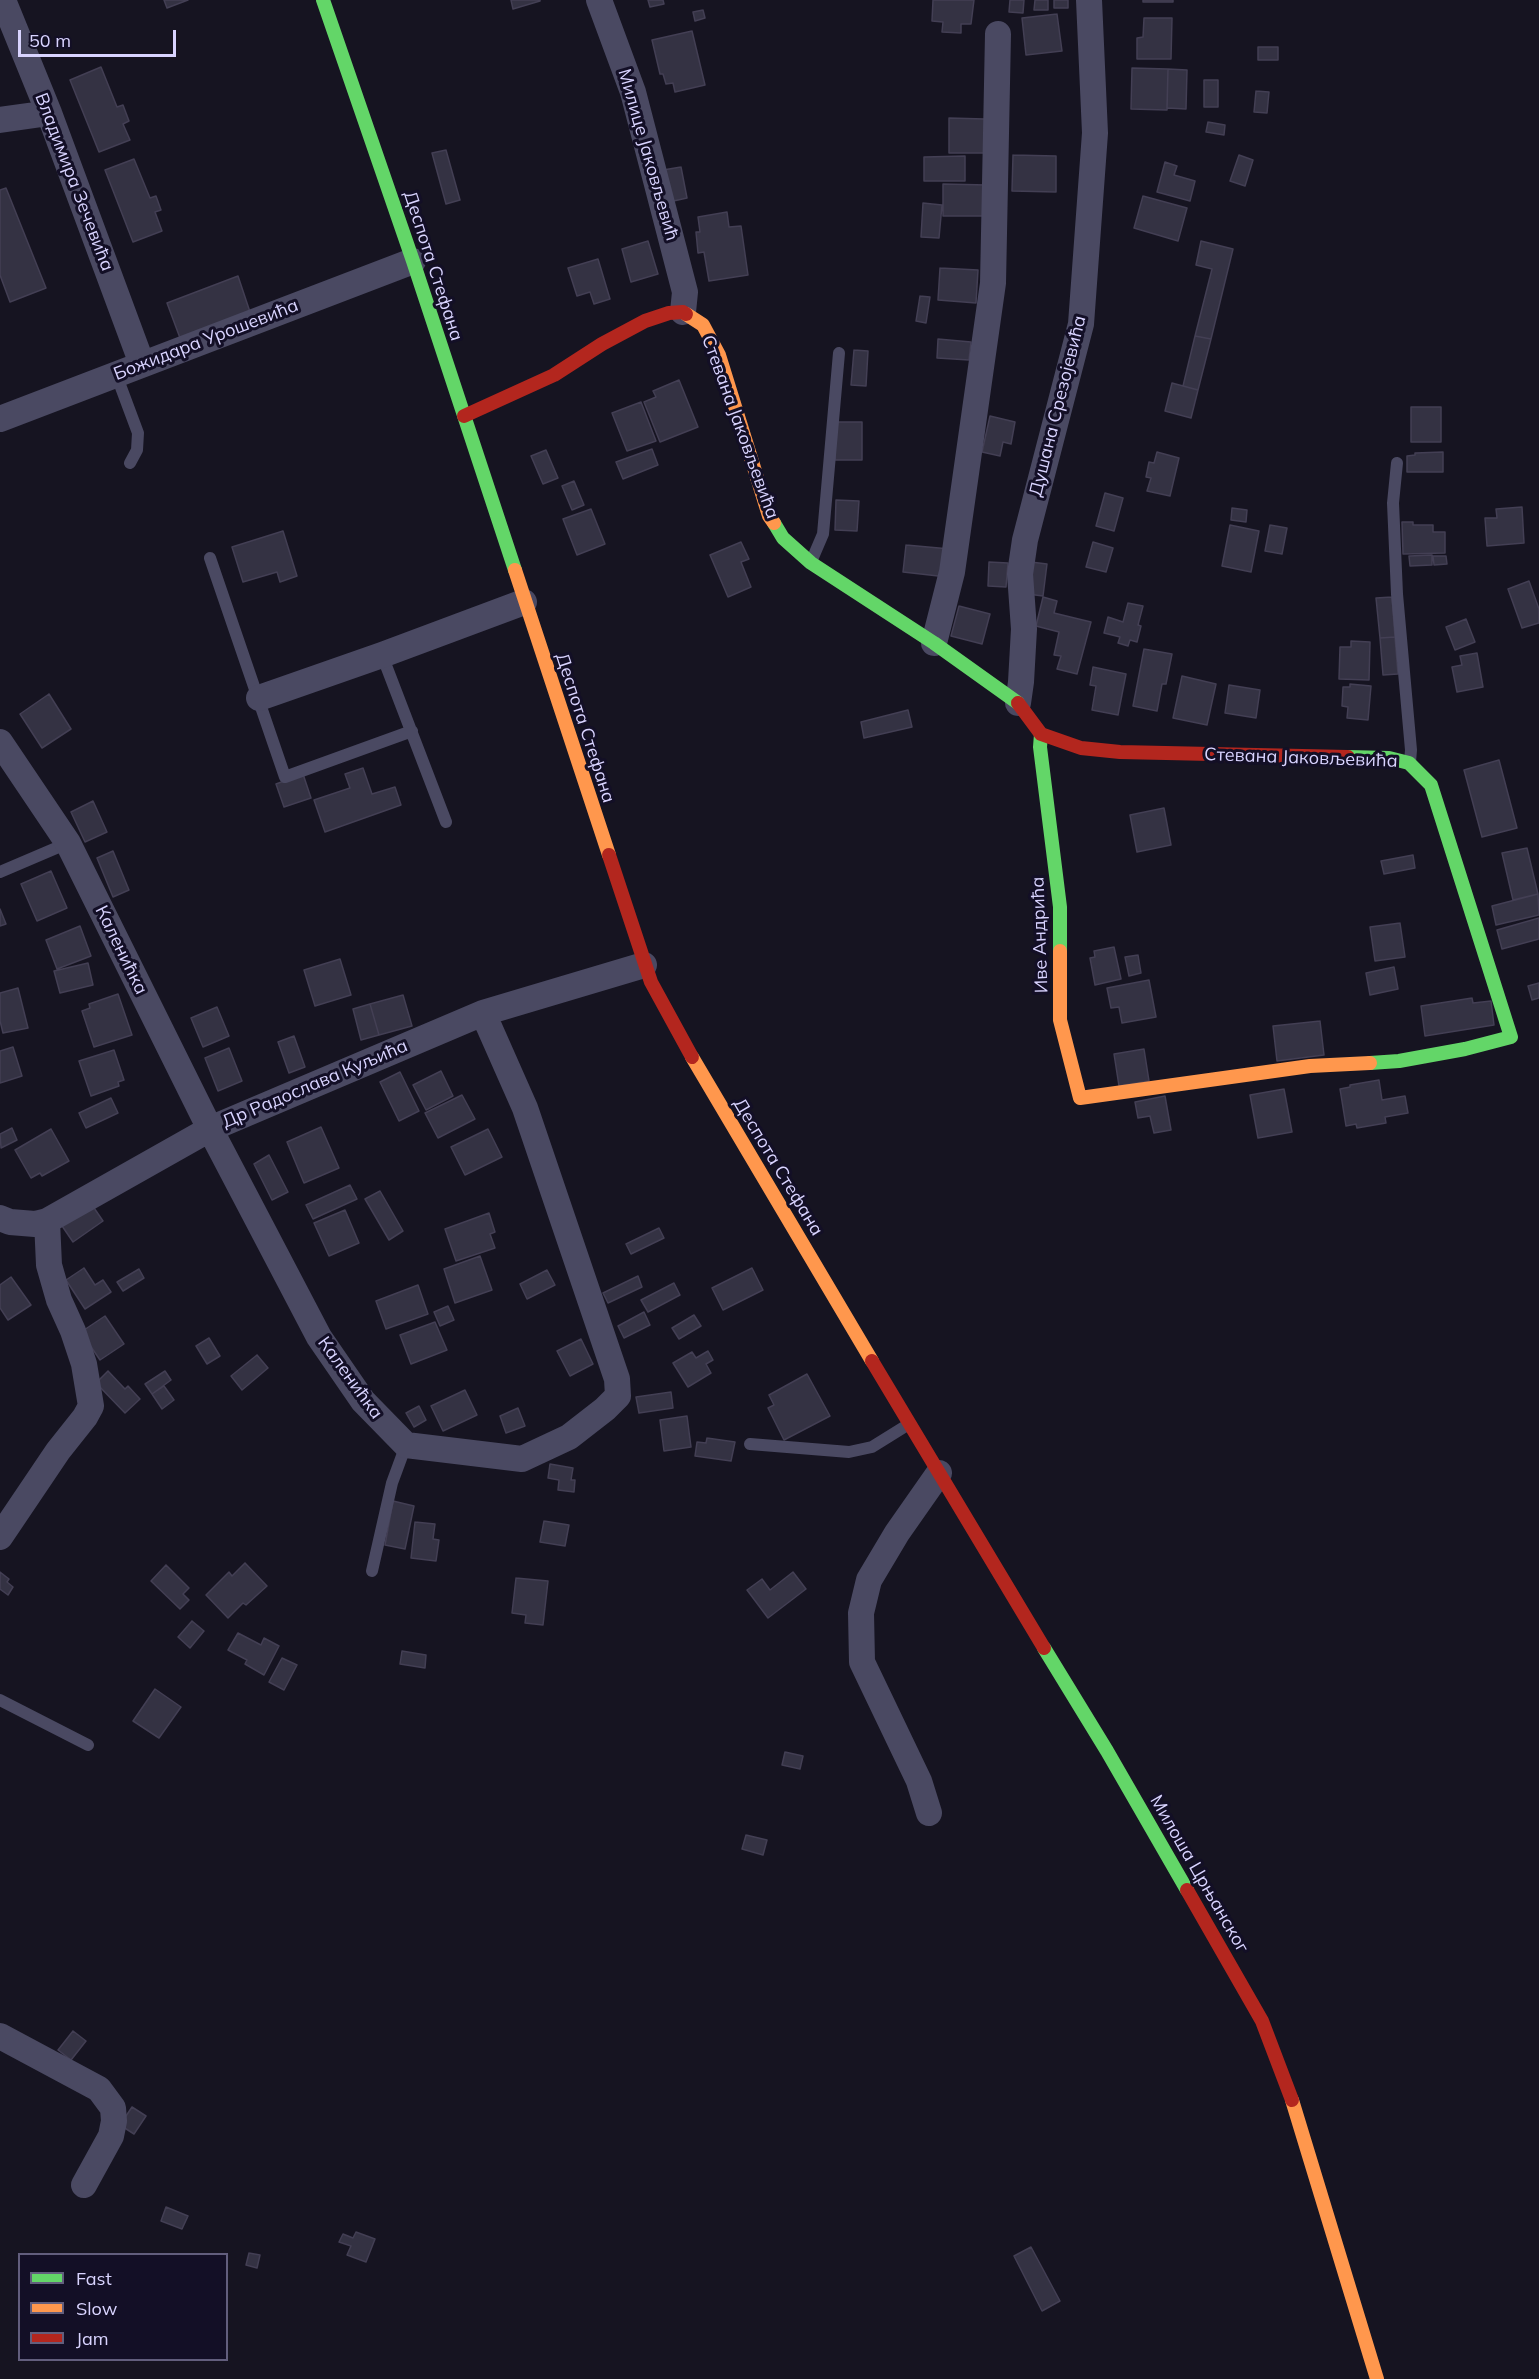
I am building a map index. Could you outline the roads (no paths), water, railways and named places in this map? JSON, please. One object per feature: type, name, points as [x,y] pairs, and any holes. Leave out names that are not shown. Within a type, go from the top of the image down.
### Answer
[{"type":"main road","name":"Деспота Стефана","points":[[323,0],[413,261],[644,965],[667,1016],[910,1423]]},
{"type":"main road","points":[[464,416],[554,375],[602,344],[645,321],[669,313],[683,312]]},
{"type":"main road","name":"Стевана Јаковљевића","points":[[683,312],[703,325],[718,356],[769,516],[783,538],[811,563],[934,643],[1018,703],[1041,734],[1081,748],[1120,752],[1389,758],[1410,763],[1431,785],[1511,1037]]},
{"type":"main road","name":"Иве Андрића","points":[[1041,734],[1040,747],[1060,907],[1059,1020],[1080,1098],[1310,1066],[1399,1061],[1465,1049],[1511,1037]]},
{"type":"main road","name":"Милоша Црњанског","points":[[910,1423],[1107,1751],[1262,2021],[1289,2089],[1377,2379]]},
{"type":"street","name":"Владимира Зечевића","points":[[3,0],[49,113],[142,364]]},
{"type":"street","name":"Милице Јаковљевић","points":[[599,0],[633,92],[685,292],[683,312]]},
{"type":"street","name":"Душана Срезојевића","points":[[1018,703],[1024,629],[1020,574],[1025,540],[1081,324],[1095,133],[1089,0]]},
{"type":"street","points":[[934,643],[952,572],[993,283],[998,34]]},
{"type":"street","points":[[0,120],[49,113]]},
{"type":"street","name":"Божидара Урошевића","points":[[0,419],[413,261]]},
{"type":"street","points":[[259,698],[524,602]]},
{"type":"street","name":"Каленићка","points":[[0,742],[68,843],[210,1129],[319,1337],[363,1401],[406,1444]]},
{"type":"street","name":"Др Радослава Куљића","points":[[0,1218],[10,1222],[35,1224],[47,1221],[210,1129],[483,1013],[644,965]]},
{"type":"street","points":[[406,1444],[522,1459],[569,1437],[618,1396],[617,1379],[525,1108],[483,1013]]},
{"type":"street","points":[[0,1537],[58,1450],[85,1417],[91,1406],[84,1364],[73,1331],[58,1300],[49,1265],[47,1221]]},
{"type":"street","points":[[929,1813],[919,1781],[862,1662],[861,1613],[869,1580],[897,1533],[939,1473]]},
{"type":"street","points":[[0,2036],[99,2089],[113,2108],[114,2121],[111,2136],[84,2185]]},
{"type":"lane","points":[[811,563],[823,534],[838,353]]},
{"type":"lane","points":[[116,374],[138,433],[137,450],[130,463]]},
{"type":"lane","points":[[1397,463],[1393,503],[1397,594],[1411,750],[1410,763]]},
{"type":"lane","points":[[210,558],[285,777],[412,731]]},
{"type":"lane","points":[[382,655],[446,822]]},
{"type":"lane","points":[[0,872],[68,843]]},
{"type":"lane","points":[[750,1444],[849,1452],[872,1447],[910,1423]]},
{"type":"lane","points":[[372,1571],[392,1483],[406,1444]]},
{"type":"lane","points":[[0,1700],[88,1745]]}]
